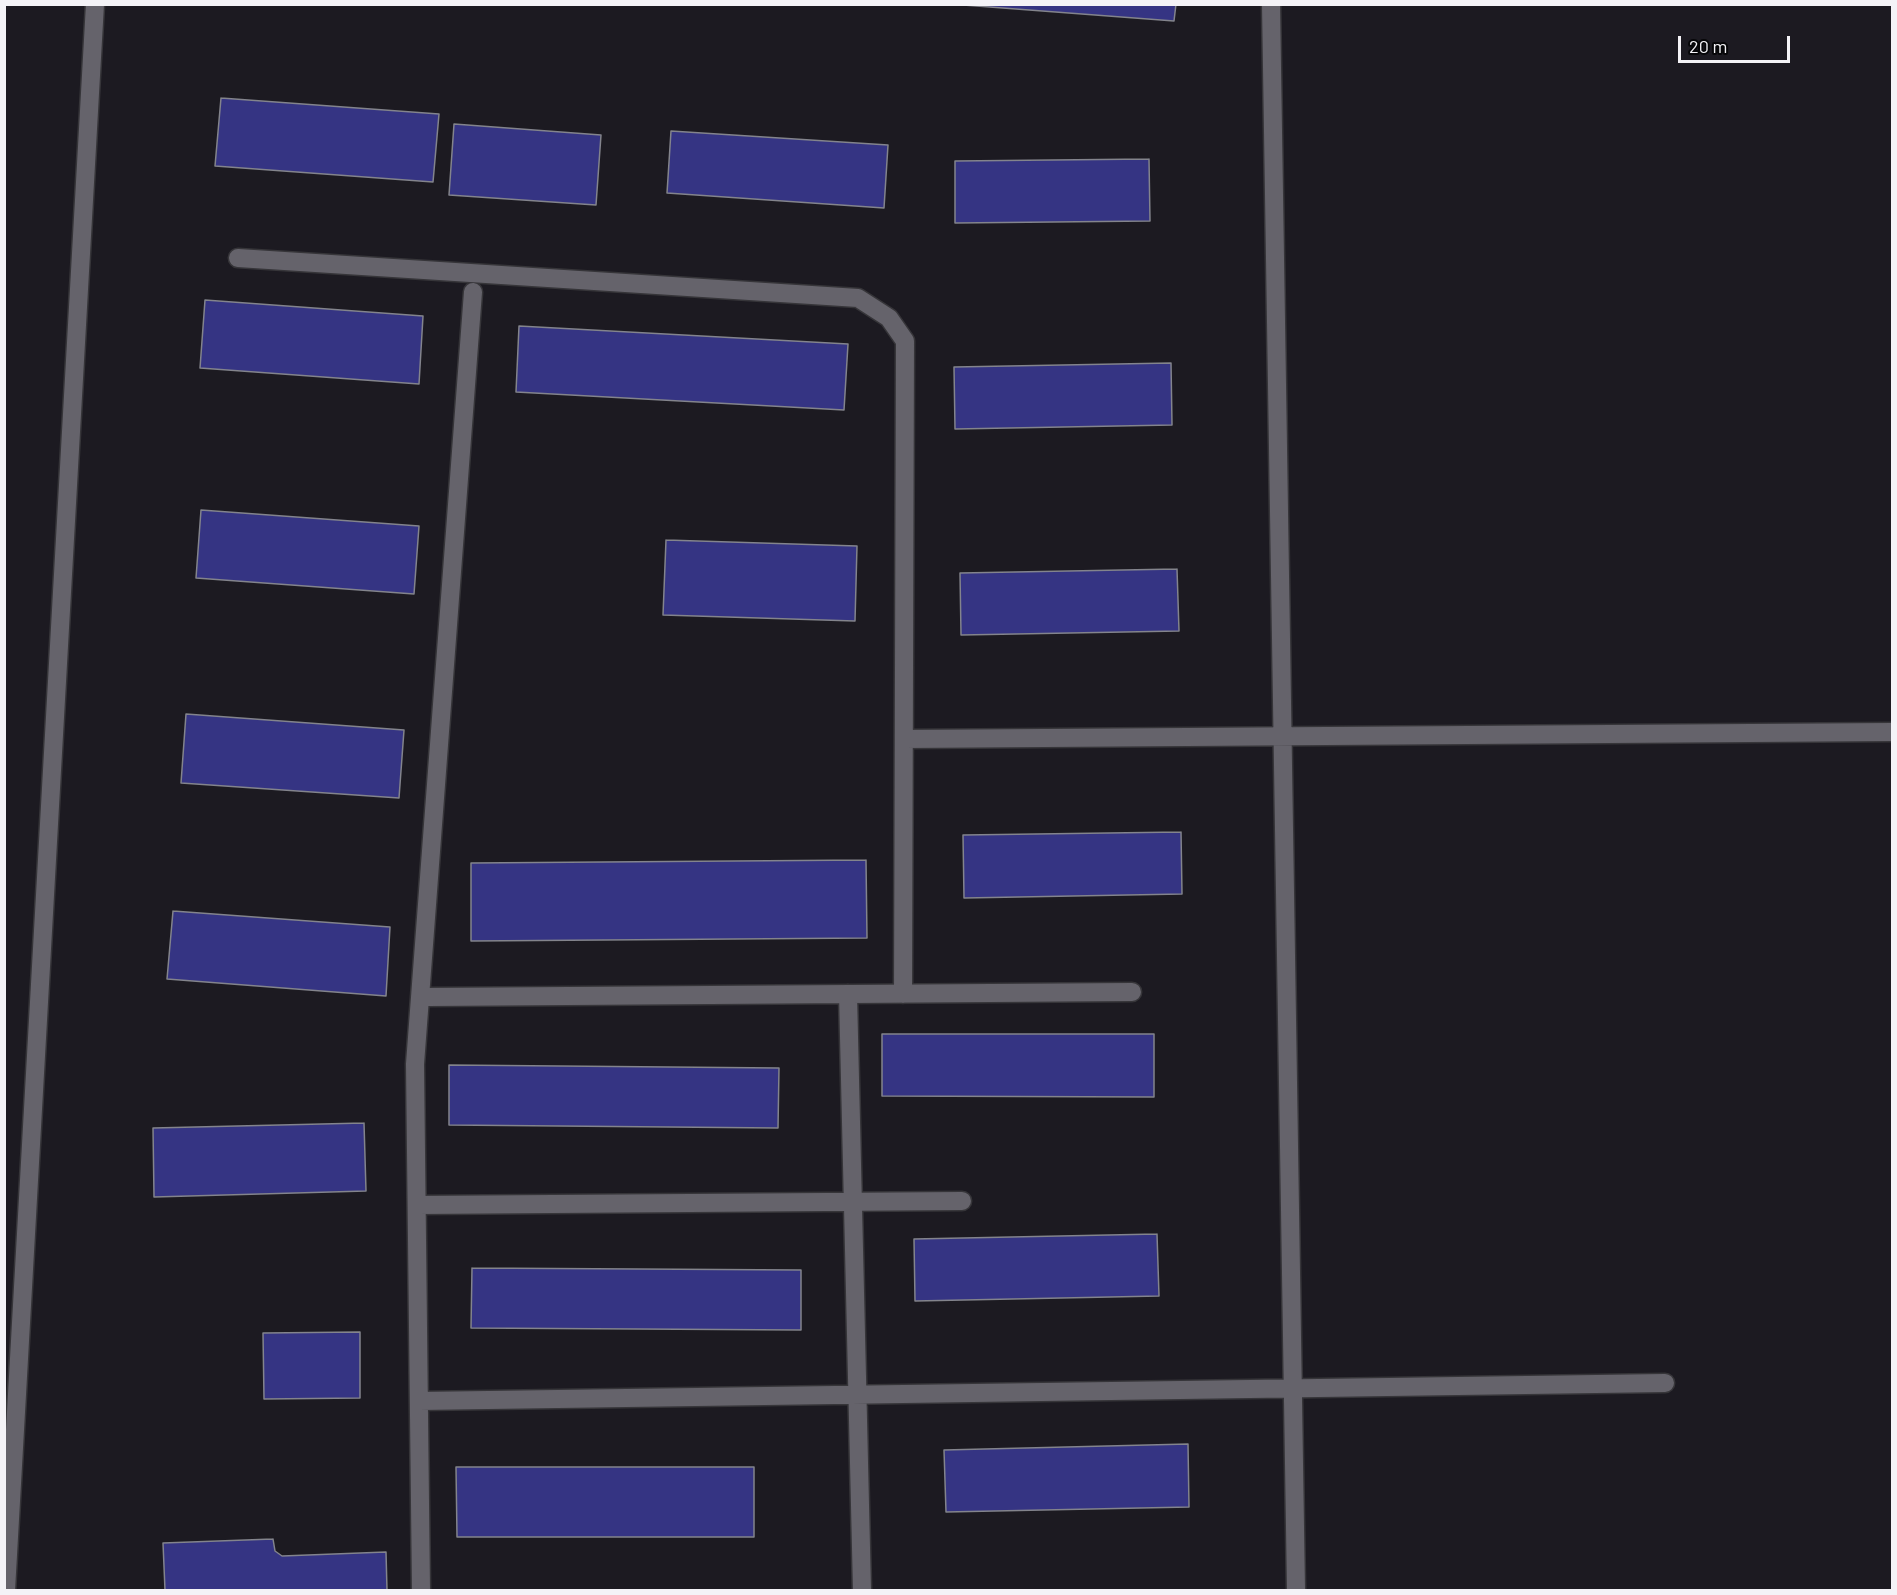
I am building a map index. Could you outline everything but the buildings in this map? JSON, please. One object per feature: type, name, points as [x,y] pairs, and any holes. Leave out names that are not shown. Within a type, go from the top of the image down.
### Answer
[{"type":"street","points":[[6,1590],[95,4]]},
{"type":"street","points":[[1271,4],[1296,1590]]},
{"type":"street","points":[[238,258],[858,298],[889,318],[905,341],[903,994]]},
{"type":"street","points":[[421,1590],[415,1064],[473,292]]},
{"type":"street","points":[[904,740],[1893,732]]},
{"type":"street","points":[[428,997],[1132,992]]},
{"type":"street","points":[[848,994],[862,1590]]},
{"type":"street","points":[[417,1205],[962,1201]]},
{"type":"street","points":[[419,1401],[1665,1383]]}]
